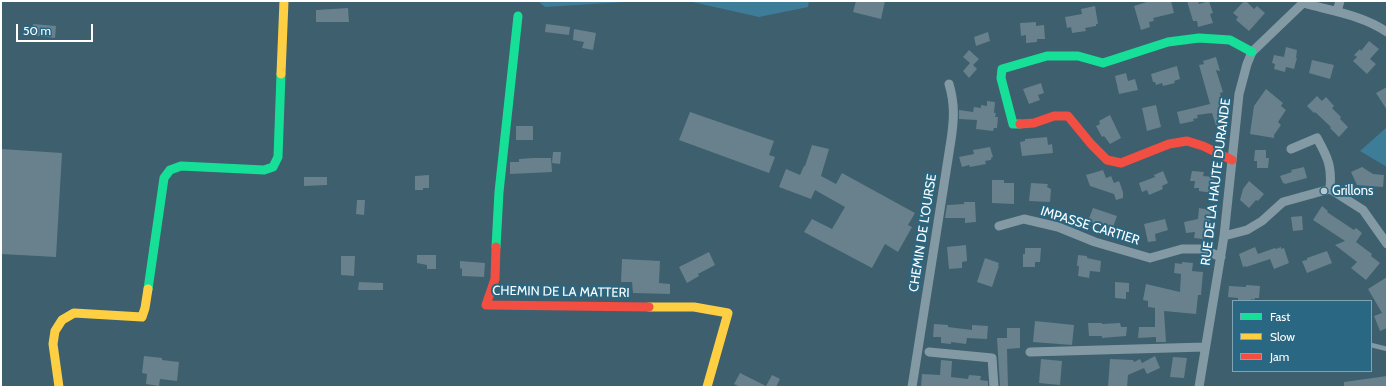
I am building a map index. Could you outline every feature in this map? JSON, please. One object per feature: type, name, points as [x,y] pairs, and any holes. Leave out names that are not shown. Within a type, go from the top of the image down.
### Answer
[{"type":"street","points":[[60,387],[53,344],[55,331],[62,320],[74,313],[142,317],[145,308],[164,178],[170,170],[181,166],[264,170],[273,167],[278,157],[284,1]]},
{"type":"street","points":[[1337,11],[1340,1]]},
{"type":"street","points":[[1303,2],[1352,15],[1377,25],[1387,32]]},
{"type":"street","name":"RUE DE LA HAUTE DURANDE","points":[[1199,387],[1224,236],[1239,94],[1247,64],[1252,52],[1303,2]]},
{"type":"street","name":"CHEMIN DE LA MATTERI","points":[[518,16],[499,192],[495,279],[486,305],[694,307],[728,313],[707,387]]},
{"type":"street","points":[[1232,160],[1203,146],[1187,141],[1170,144],[1121,163],[1114,162],[1107,160],[1091,144],[1068,116],[1054,116],[1034,123],[1013,124],[1001,78],[1002,69],[1048,56],[1078,56],[1103,63],[1168,42],[1199,38],[1230,40],[1252,52]]},
{"type":"street","name":"CHEMIN DE L'OURSE","points":[[912,387],[951,140],[954,110],[953,97],[949,84]]},
{"type":"street","points":[[1291,149],[1317,138],[1328,157],[1331,174],[1330,189]]},
{"type":"street","points":[[1224,236],[1247,230],[1262,221],[1283,202],[1330,189],[1363,210],[1387,244]]},
{"type":"street","name":"IMPASSE CARTIER","points":[[999,226],[1024,219],[1058,227],[1095,242],[1150,258],[1182,250],[1202,249],[1221,257]]},
{"type":"street","points":[[1030,352],[1205,347]]},
{"type":"street","points":[[929,352],[992,358],[994,387]]},
{"type":"lane","points":[[1372,345],[1387,349]]},
{"type":"shaded area","points":[[538,1],[641,1],[545,7]]},
{"type":"shaded area","points":[[688,1],[809,1],[808,7],[759,17]]},
{"type":"shaded area","points":[[1387,127],[1387,167],[1360,151]]},
{"type":"building","points":[[856,1],[885,1],[881,19],[853,12]]},
{"type":"building","points":[[1150,1],[1171,1],[1174,13],[1153,18],[1154,21],[1149,22],[1150,27],[1141,30],[1134,6]]},
{"type":"building","points":[[1187,1],[1198,1],[1199,4],[1209,1],[1213,13],[1210,14],[1213,23],[1198,27],[1197,21],[1193,21]]},
{"type":"building","points":[[1244,1],[1246,1],[1254,9],[1257,6],[1265,13],[1249,31],[1236,20],[1238,17],[1233,13]]},
{"type":"building","points":[[1095,6],[1098,24],[1096,24],[1096,26],[1085,28],[1086,31],[1072,33],[1071,27],[1067,28],[1065,17],[1082,14],[1081,9]]},
{"type":"building","points":[[348,8],[349,22],[316,22],[316,10]]},
{"type":"building","points":[[1036,22],[1036,26],[1044,25],[1045,39],[1037,39],[1037,42],[1026,43],[1026,35],[1021,36],[1020,23]]},
{"type":"building","points":[[33,24],[56,26],[55,38],[32,35]]},
{"type":"building","points":[[546,24],[570,27],[569,35],[545,32]]},
{"type":"building","points":[[574,29],[596,33],[593,50],[582,48],[584,42],[573,40]]},
{"type":"building","points":[[988,32],[990,41],[976,46],[974,37]]},
{"type":"building","points":[[1369,41],[1379,49],[1370,59],[1376,64],[1367,74],[1353,61],[1357,57],[1354,55],[1360,49],[1361,51]]},
{"type":"building","points":[[1286,47],[1297,50],[1297,58],[1294,69],[1286,67],[1285,72],[1274,69],[1275,64],[1272,63],[1274,55],[1284,57]]},
{"type":"building","points":[[969,50],[979,59],[973,65],[977,69],[969,78],[963,71],[970,63],[963,57]]},
{"type":"building","points":[[1216,57],[1220,71],[1216,70],[1223,92],[1220,93],[1226,119],[1223,120],[1225,127],[1217,129],[1212,113],[1197,115],[1198,118],[1193,119],[1194,121],[1180,124],[1177,112],[1210,104],[1199,65],[1204,64],[1203,61]]},
{"type":"building","points":[[1312,60],[1334,65],[1330,79],[1309,73]]},
{"type":"building","points":[[1177,66],[1180,79],[1174,81],[1175,83],[1163,86],[1162,83],[1156,85],[1155,82],[1153,82],[1151,74]]},
{"type":"building","points":[[1126,73],[1128,81],[1135,79],[1138,90],[1119,94],[1115,76]]},
{"type":"building","points":[[1041,83],[1044,93],[1038,95],[1040,100],[1029,104],[1023,89]]},
{"type":"building","points":[[1387,87],[1387,110],[1376,93]]},
{"type":"building","points":[[1266,89],[1283,103],[1281,106],[1286,110],[1278,122],[1281,125],[1274,135],[1274,138],[1250,134],[1254,106]]},
{"type":"building","points":[[1317,96],[1322,101],[1326,97],[1334,106],[1332,108],[1341,117],[1340,119],[1348,127],[1339,137],[1330,128],[1331,127],[1307,106]]},
{"type":"building","points":[[987,101],[995,102],[994,113],[996,113],[995,117],[998,117],[997,128],[994,128],[993,131],[976,129],[977,120],[959,119],[959,110],[973,112],[974,107],[981,108],[981,105],[987,106]]},
{"type":"building","points":[[1156,105],[1161,127],[1147,131],[1142,108]]},
{"type":"building","points":[[690,112],[774,141],[769,155],[775,157],[769,173],[679,140]]},
{"type":"building","points":[[1110,115],[1121,138],[1110,144],[1104,136],[1102,137],[1096,126],[1100,124],[1099,121]]},
{"type":"building","points":[[516,126],[533,126],[533,140],[516,140]]},
{"type":"building","points":[[1047,137],[1048,145],[1052,144],[1053,153],[1022,156],[1020,142],[1025,141],[1025,139]]},
{"type":"building","points":[[812,145],[829,149],[821,176],[836,184],[842,173],[915,213],[908,225],[912,227],[898,252],[885,244],[872,268],[804,232],[812,219],[832,229],[845,207],[815,190],[811,199],[779,187],[786,169],[800,175],[805,166]]},
{"type":"building","points":[[990,147],[993,157],[991,160],[985,161],[986,164],[962,167],[959,157],[974,154],[973,150]]},
{"type":"building","points":[[1,149],[62,153],[56,257],[1,254]]},
{"type":"building","points":[[1255,150],[1266,150],[1266,158],[1269,158],[1268,168],[1257,168],[1257,161],[1254,161]]},
{"type":"building","points":[[553,152],[561,152],[560,164],[552,163]]},
{"type":"building","points":[[551,158],[552,172],[510,174],[510,162],[519,162],[519,159]]},
{"type":"building","points":[[1304,167],[1307,178],[1285,184],[1283,183],[1280,176],[1292,172],[1291,170]]},
{"type":"building","points":[[1362,167],[1373,174],[1384,175],[1383,187],[1357,185],[1351,172]]},
{"type":"building","points":[[1103,170],[1106,178],[1111,176],[1114,183],[1119,181],[1123,192],[1123,198],[1116,200],[1114,194],[1090,186],[1086,175]]},
{"type":"building","points":[[1163,171],[1168,183],[1162,186],[1163,189],[1149,195],[1147,190],[1142,192],[1139,183],[1155,177],[1154,175]]},
{"type":"building","points":[[1192,171],[1204,172],[1203,176],[1214,177],[1212,193],[1199,191],[1199,188],[1194,188],[1195,181],[1190,181]]},
{"type":"building","points":[[429,175],[429,188],[415,190],[415,176]]},
{"type":"building","points":[[304,177],[327,177],[327,185],[304,186]]},
{"type":"building","points":[[992,180],[1004,180],[1004,183],[1014,183],[1014,204],[992,203]]},
{"type":"building","points":[[1249,181],[1264,194],[1249,208],[1240,200],[1243,189]]},
{"type":"building","points":[[1031,183],[1048,184],[1047,187],[1051,189],[1050,202],[1029,201]]},
{"type":"building","points":[[357,200],[365,200],[364,215],[356,214]]},
{"type":"building","points":[[964,202],[975,202],[976,222],[965,223],[965,218],[945,218],[947,205],[964,204]]},
{"type":"building","points":[[1322,206],[1328,211],[1327,212],[1354,230],[1356,228],[1362,233],[1356,242],[1372,254],[1371,256],[1380,263],[1366,280],[1351,268],[1357,262],[1335,245],[1345,241],[1313,220]]},
{"type":"building","points":[[1093,208],[1117,216],[1112,230],[1088,221]]},
{"type":"building","points":[[1199,208],[1211,210],[1208,236],[1204,236],[1203,239],[1194,238],[1195,232],[1186,233],[1184,222],[1198,219]]},
{"type":"building","points":[[1302,216],[1303,230],[1293,231],[1291,217]]},
{"type":"building","points":[[1165,219],[1168,230],[1155,234],[1156,241],[1148,242],[1144,224]]},
{"type":"building","points":[[966,245],[967,261],[962,262],[962,268],[949,269],[947,247]]},
{"type":"building","points":[[1255,247],[1258,254],[1275,248],[1284,248],[1289,263],[1274,269],[1270,259],[1243,267],[1239,254]]},
{"type":"building","points":[[1025,248],[1041,248],[1040,262],[1035,262],[1035,267],[1023,267],[1023,254],[1025,254]]},
{"type":"building","points":[[1327,251],[1332,263],[1307,273],[1302,261]]},
{"type":"building","points":[[709,252],[715,265],[698,274],[699,276],[687,283],[679,267]]},
{"type":"building","points":[[417,255],[436,255],[436,269],[427,269],[427,265],[417,263]]},
{"type":"building","points":[[1078,255],[1087,256],[1087,258],[1101,261],[1100,272],[1090,271],[1089,278],[1078,276]]},
{"type":"building","points":[[341,256],[355,256],[354,276],[341,275]]},
{"type":"building","points":[[985,258],[999,263],[992,287],[977,282]]},
{"type":"building","points":[[622,259],[660,261],[659,283],[670,284],[670,294],[633,293],[632,282],[621,282]]},
{"type":"building","points":[[460,261],[485,263],[484,277],[462,276]]},
{"type":"building","points":[[1182,262],[1193,263],[1192,271],[1203,272],[1201,295],[1198,295],[1196,314],[1164,311],[1166,342],[1156,342],[1156,337],[1138,338],[1139,327],[1155,327],[1155,308],[1148,307],[1148,301],[1143,300],[1146,284],[1180,292],[1181,274],[1174,273],[1175,263],[1182,264]]},
{"type":"building","points":[[1387,277],[1387,328],[1380,331],[1374,316],[1382,313],[1368,289]]},
{"type":"building","points":[[359,282],[383,283],[383,290],[358,290]]},
{"type":"building","points":[[1115,282],[1129,283],[1129,292],[1126,292],[1126,299],[1115,298]]},
{"type":"building","points":[[1246,285],[1260,286],[1259,298],[1255,298],[1254,300],[1238,300],[1238,298],[1228,297],[1229,286],[1246,287]]},
{"type":"building","points":[[1035,321],[1074,325],[1072,345],[1033,342]]},
{"type":"building","points":[[1088,323],[1120,323],[1121,327],[1127,327],[1126,336],[1102,338],[1102,336],[1089,336]]},
{"type":"building","points":[[934,324],[972,330],[972,325],[988,326],[987,339],[967,338],[966,344],[951,342],[951,344],[941,343],[941,337],[933,337]]},
{"type":"building","points":[[1007,328],[1020,328],[1020,348],[1007,349],[1008,387],[1000,387],[997,338],[1007,338]]},
{"type":"building","points":[[144,356],[179,362],[177,381],[160,379],[159,386],[146,384],[147,374],[142,373]]},
{"type":"building","points":[[1155,356],[1160,368],[1147,374],[1144,368],[1128,375],[1127,387],[1108,387],[1110,359],[1133,360],[1134,362],[1140,359],[1142,363]]},
{"type":"building","points":[[1173,357],[1187,358],[1184,378],[1170,377]]},
{"type":"building","points":[[1041,359],[1062,361],[1060,385],[1039,383]]},
{"type":"building","points":[[941,360],[952,361],[951,377],[968,379],[969,375],[981,376],[980,380],[988,381],[988,387],[921,387],[922,374],[940,375]]},
{"type":"building","points":[[740,373],[766,386],[772,375],[780,379],[776,387],[740,387],[734,384]]},
{"type":"building","points":[[1387,376],[1387,387],[1344,387],[1344,382]]},
{"type":"traffic: fast","points":[[496,247],[499,192],[518,16]]},
{"type":"traffic: fast","points":[[1020,124],[1013,124],[1001,78],[1002,69],[1047,56],[1078,56],[1103,63],[1168,42],[1199,38],[1230,40],[1252,52]]},
{"type":"traffic: fast","points":[[148,289],[164,178],[170,170],[181,166],[264,170],[273,167],[278,157],[281,74]]},
{"type":"traffic: slow","points":[[281,74],[284,1]]},
{"type":"traffic: slow","points":[[59,387],[53,344],[55,331],[62,320],[74,313],[142,317],[148,289]]},
{"type":"traffic: slow","points":[[649,307],[694,307],[728,313],[707,387]]},
{"type":"traffic: jam","points":[[1020,124],[1034,123],[1054,116],[1068,116],[1091,144],[1107,160],[1121,163],[1169,144],[1187,141],[1203,146],[1232,160]]},
{"type":"traffic: jam","points":[[496,247],[495,279],[486,305],[649,307]]},
{"type":"place","name":"Grillons","points":[[1324,191]]}]
